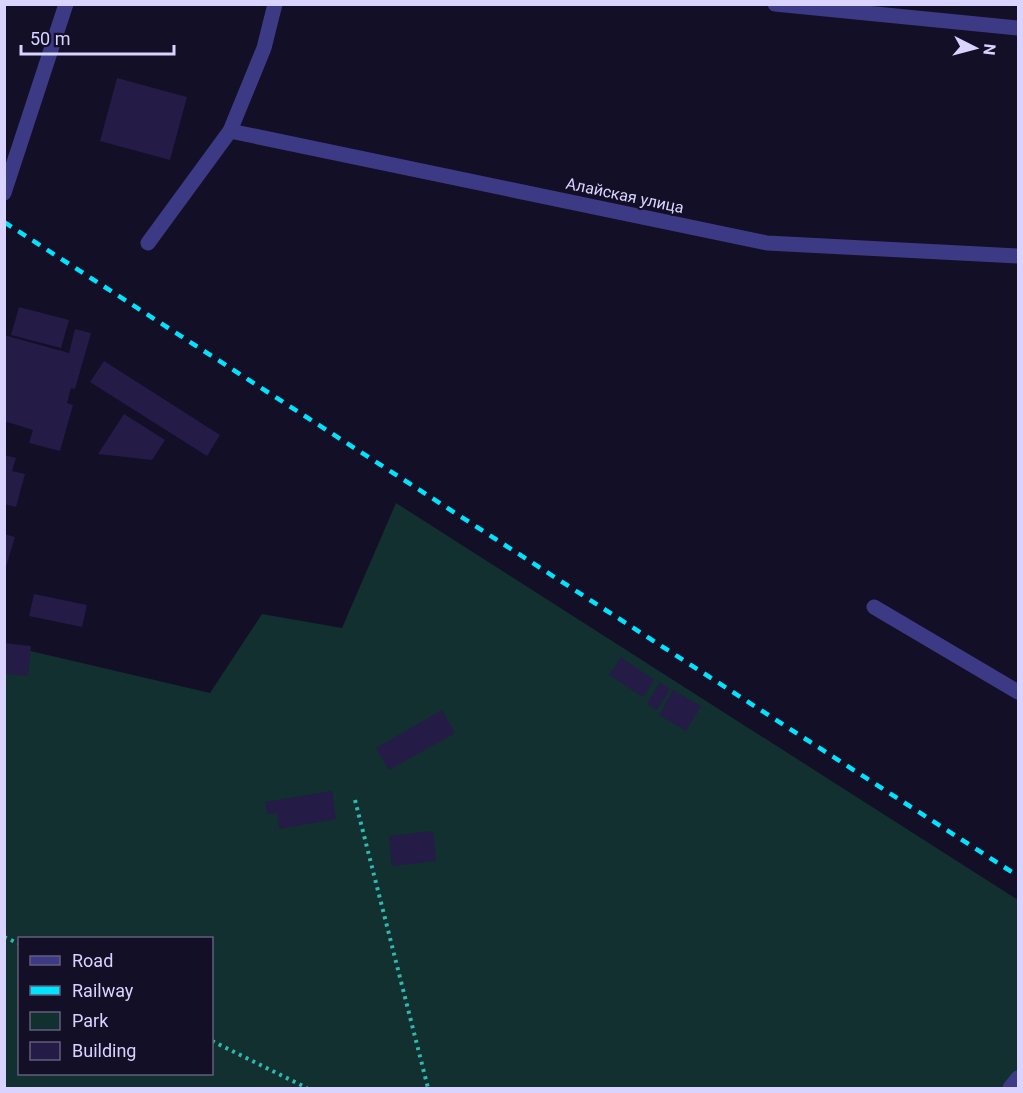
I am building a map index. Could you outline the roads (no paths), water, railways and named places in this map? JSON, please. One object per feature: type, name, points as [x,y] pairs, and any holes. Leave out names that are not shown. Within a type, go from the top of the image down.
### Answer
[{"type":"street","points":[[4,193],[66,4]]},
{"type":"street","points":[[148,243],[230,131],[264,48],[275,4]]},
{"type":"street","points":[[775,4],[1018,28]]},
{"type":"street","name":"Алайская улица","points":[[230,131],[767,243],[1018,256]]},
{"type":"street","points":[[874,607],[1018,692]]},
{"type":"street","points":[[1010,1089],[1018,1078]]},
{"type":"railway","points":[[4,222],[1018,876]]}]
